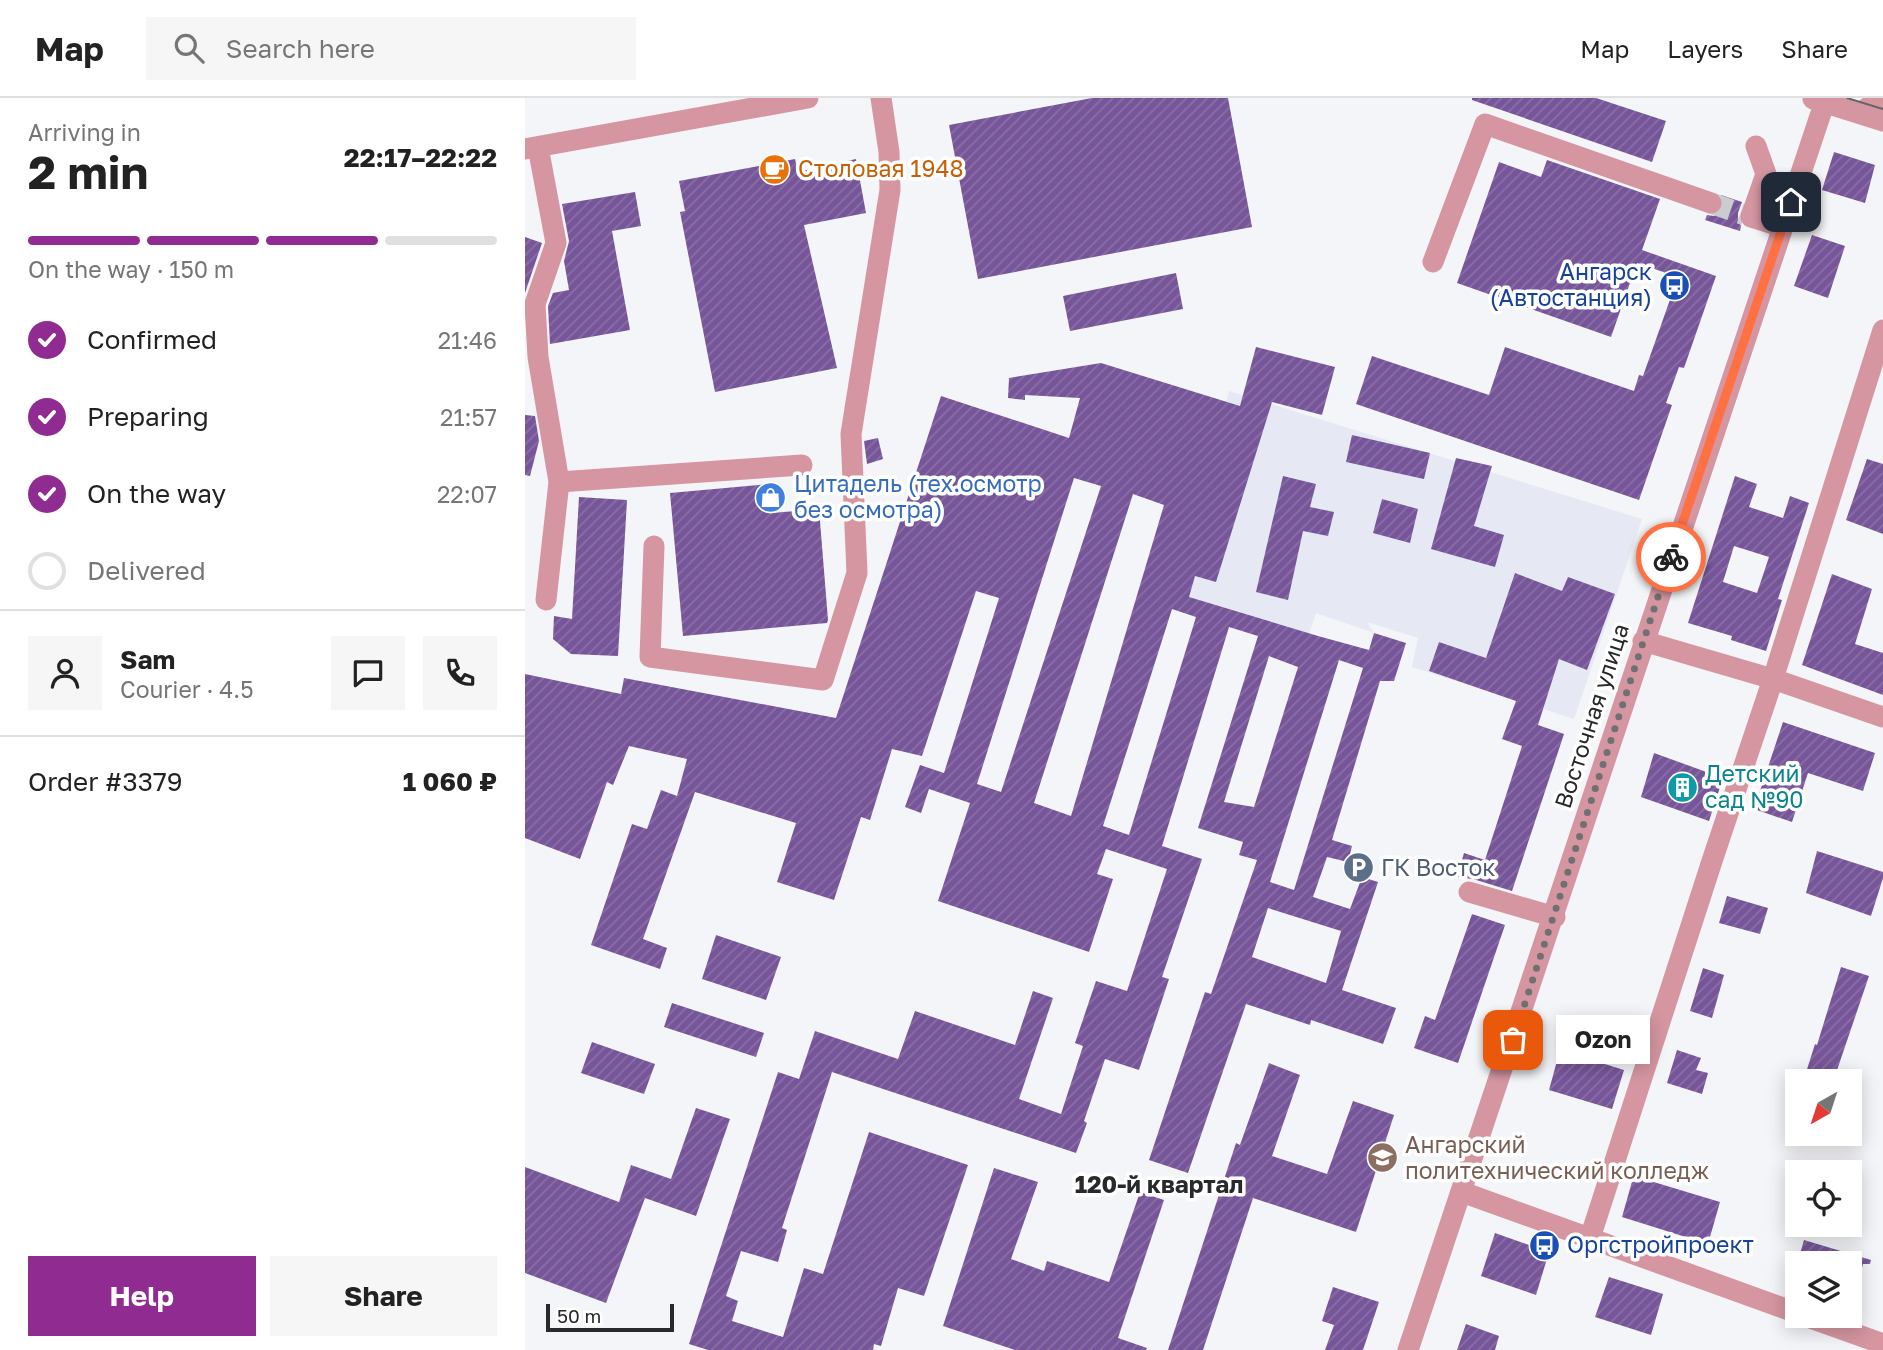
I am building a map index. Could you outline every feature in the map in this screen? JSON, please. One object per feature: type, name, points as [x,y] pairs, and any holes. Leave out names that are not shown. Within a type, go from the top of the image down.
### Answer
[{"type":"street","points":[[546,600],[559,482],[538,357],[535,304],[556,243],[532,148],[809,98]]},
{"type":"street","points":[[654,545],[650,657],[823,680],[857,573],[851,434],[890,190],[889,152],[881,98]]},
{"type":"street","points":[[1821,99],[1877,105]]},
{"type":"street","name":"Восточная улица","points":[[1408,1350],[1783,227],[1821,99]]},
{"type":"street","points":[[1433,262],[1485,124],[1711,203]]},
{"type":"street","points":[[1756,146],[1766,174],[1748,216],[1783,227]]},
{"type":"street","points":[[1590,1238],[1773,679],[1883,330]]},
{"type":"street","points":[[559,482],[802,465]]},
{"type":"street","points":[[1643,641],[1773,679],[1883,717]]},
{"type":"street","points":[[1469,892],[1555,916]]},
{"type":"street","points":[[1462,1192],[1785,1309]]},
{"type":"street","points":[[1838,1328],[1883,1344]]},
{"type":"shaded area","points":[[1229,391],[1642,519],[1574,719],[1412,667],[1418,638],[1367,622],[1374,633],[1316,613],[1304,649],[1172,609]]},
{"type":"building","points":[[1092,98],[1228,98],[1252,227],[978,279],[949,125]]},
{"type":"building","points":[[1472,98],[1596,98],[1666,121],[1652,162]]},
{"type":"building","points":[[1834,152],[1875,165],[1865,203],[1822,190]]},
{"type":"building","points":[[795,159],[798,172],[856,159],[866,213],[804,225],[837,368],[715,392],[680,212],[685,211],[679,181]]},
{"type":"building","points":[[1547,160],[1660,199],[1642,250],[1716,276],[1684,368],[1679,367],[1666,403],[1672,405],[1639,500],[1356,404],[1372,356],[1489,395],[1505,347],[1634,391],[1639,375],[1643,376],[1678,277],[1637,263],[1611,337],[1457,283],[1499,162],[1541,177]]},
{"type":"building","points":[[635,192],[641,226],[612,231],[630,330],[550,344],[548,306],[553,293],[569,290],[564,261],[569,241],[562,204]]},
{"type":"building","points":[[1721,195],[1742,202],[1738,213],[1740,231],[1705,220],[1707,215],[1714,216],[1723,208]]},
{"type":"building","points":[[1812,235],[1845,246],[1828,298],[1794,286]]},
{"type":"building","points":[[525,237],[542,243],[525,293]]},
{"type":"building","points":[[1176,273],[1183,309],[1070,331],[1063,296]]},
{"type":"building","points":[[1256,347],[1335,367],[1322,415],[1272,402],[1216,582],[1195,576],[1189,597],[1369,650],[1374,633],[1406,643],[1394,681],[1380,681],[1332,840],[1352,846],[1348,862],[1327,857],[1313,897],[1350,909],[1362,877],[1378,882],[1342,990],[1396,1008],[1383,1044],[1311,1020],[1310,1025],[1246,1004],[1188,1173],[1149,1160],[1205,992],[1211,994],[1257,860],[1239,855],[1243,842],[1198,828],[1258,636],[1229,627],[1162,846],[1202,859],[1162,977],[1169,979],[1139,1070],[1105,1059],[1076,1153],[832,1072],[782,1228],[787,1230],[778,1262],[741,1251],[726,1296],[738,1301],[732,1321],[783,1337],[804,1268],[823,1274],[869,1132],[968,1165],[924,1296],[898,1288],[881,1346],[874,1344],[873,1350],[708,1350],[689,1344],[778,1072],[799,1079],[815,1031],[898,1059],[915,1011],[1015,1045],[1033,991],[1053,998],[1019,1099],[1061,1114],[1083,1046],[1075,1043],[1096,981],[1127,991],[1167,869],[1106,849],[1097,874],[1113,879],[1089,952],[938,901],[970,803],[929,789],[921,813],[905,807],[920,765],[944,773],[999,598],[976,591],[922,756],[892,749],[870,820],[861,817],[834,900],[777,882],[796,823],[695,792],[643,939],[667,948],[660,969],[591,945],[632,824],[647,829],[661,790],[677,796],[687,759],[629,746],[613,785],[607,782],[580,859],[525,838],[525,674],[621,694],[624,678],[836,718],[941,396],[1069,438],[1080,398],[1025,395],[1025,400],[1008,398],[1009,378],[1101,363],[1240,406]],"holes":[[[1074,478],[1101,486],[1001,792],[977,784]],[[1133,494],[1164,505],[1071,816],[1034,803]],[[1172,609],[1196,617],[1129,835],[1103,826]],[[1269,656],[1298,667],[1254,807],[1224,802]],[[1339,660],[1363,668],[1294,890],[1270,882]],[[1268,908],[1341,931],[1326,983],[1252,957]]]},
{"type":"building","points":[[525,415],[535,416],[539,441],[530,476],[525,475]]},
{"type":"building","points":[[1352,435],[1430,453],[1424,479],[1346,462]]},
{"type":"building","points":[[878,438],[883,459],[867,464],[864,441]]},
{"type":"building","points":[[1456,458],[1492,466],[1474,526],[1504,535],[1495,567],[1431,549]]},
{"type":"building","points":[[1867,459],[1883,464],[1883,534],[1846,520]]},
{"type":"building","points":[[1283,476],[1316,484],[1310,507],[1334,512],[1328,536],[1303,531],[1288,600],[1256,592]]},
{"type":"building","points":[[1735,476],[1757,484],[1749,507],[1783,518],[1790,496],[1809,503],[1778,599],[1782,600],[1766,651],[1731,640],[1732,636],[1688,623]],"holes":[[[1734,546],[1769,557],[1757,593],[1723,582]]]},
{"type":"building","points":[[770,484],[772,513],[819,509],[827,623],[683,636],[670,493]]},
{"type":"building","points":[[579,497],[627,500],[618,656],[571,654],[553,639],[554,616],[572,619]]},
{"type":"building","points":[[1382,499],[1418,509],[1410,543],[1373,533]]},
{"type":"building","points":[[1515,573],[1562,591],[1568,577],[1615,594],[1587,670],[1559,659],[1538,725],[1564,734],[1512,891],[1457,877],[1464,853],[1485,860],[1522,746],[1502,739],[1516,701],[1429,671],[1439,642],[1486,658]]},
{"type":"building","points":[[1832,574],[1872,589],[1855,644],[1883,653],[1883,695],[1802,665]]},
{"type":"building","points":[[1783,722],[1875,753],[1863,791],[1808,773],[1792,822],[1754,809]]},
{"type":"building","name":"Детский сад №90","points":[[1654,753],[1723,778],[1709,821],[1641,797]]},
{"type":"building","points":[[1817,851],[1883,872],[1871,916],[1806,893]]},
{"type":"building","points":[[1727,896],[1768,908],[1760,934],[1719,923]]},
{"type":"building","points":[[1472,914],[1505,925],[1458,1063],[1414,1048],[1425,1016],[1435,1020]]},
{"type":"building","points":[[716,935],[781,957],[766,1000],[702,979]]},
{"type":"building","points":[[1841,967],[1869,976],[1837,1069],[1807,1069],[1815,1044],[1817,1045]]},
{"type":"building","points":[[1703,968],[1724,975],[1712,1018],[1690,1011]]},
{"type":"building","points":[[672,1003],[764,1033],[756,1057],[664,1027]]},
{"type":"building","points":[[592,1042],[655,1064],[644,1094],[581,1073]]},
{"type":"building","points":[[1560,1050],[1624,1070],[1612,1109],[1549,1090]]},
{"type":"building","points":[[1677,1050],[1701,1058],[1696,1070],[1708,1073],[1702,1094],[1667,1083]]},
{"type":"building","points":[[1269,1063],[1300,1075],[1272,1156],[1327,1174],[1353,1101],[1394,1115],[1356,1232],[1253,1198],[1203,1350],[1168,1350],[1236,1143],[1240,1145]]},
{"type":"building","points":[[696,1108],[730,1119],[696,1216],[645,1198],[606,1303],[525,1273],[525,1167],[619,1202],[631,1165],[671,1179]]},
{"type":"building","points":[[994,1168],[1038,1182],[1011,1259],[1044,1271],[1047,1261],[1109,1282],[1140,1192],[1164,1200],[1118,1338],[1147,1348],[1146,1350],[1015,1350],[943,1326]]},
{"type":"building","points":[[1635,1171],[1648,1175],[1647,1180],[1720,1202],[1708,1244],[1622,1217]]},
{"type":"building","points":[[1495,1233],[1549,1252],[1536,1295],[1481,1276]]},
{"type":"building","points":[[1804,1240],[1841,1251],[1801,1251]]},
{"type":"building","points":[[1862,1257],[1871,1260],[1870,1264],[1863,1264],[1862,1268]]},
{"type":"building","points":[[1609,1277],[1663,1294],[1651,1335],[1595,1317]]},
{"type":"building","points":[[1333,1287],[1379,1302],[1363,1350],[1325,1350],[1334,1325],[1322,1321]]},
{"type":"building","points":[[1466,1324],[1499,1336],[1495,1350],[1457,1350]]},
{"type":"tunnel","points":[[1711,203],[1745,215]]},
{"type":"tram line","points":[[1847,98],[1883,109]]},
{"type":"way so far","points":[[1513,1040],[1671,557]]},
{"type":"place","name":"Столовая 1948","points":[[775,169]]},
{"type":"place","name":"Ангарск (Автостанция)","points":[[1675,285]]},
{"type":"place","name":"Цитадель (тех.осмотр без осмотра)","points":[[771,497]]},
{"type":"place","name":"Детский сад №90","points":[[1682,787]]},
{"type":"place","name":"ГК Восток","points":[[1358,868]]},
{"type":"place","name":"Ozon","points":[[1513,1040]]},
{"type":"place","name":"Ангарский политехнический колледж","points":[[1382,1158]]},
{"type":"place","name":"Оргстройпроект","points":[[1544,1245]]},
{"type":"district","name":"120-й квартал","points":[[1159,1185]]},
{"type":"route","points":[[1671,557],[1791,202]]}]
